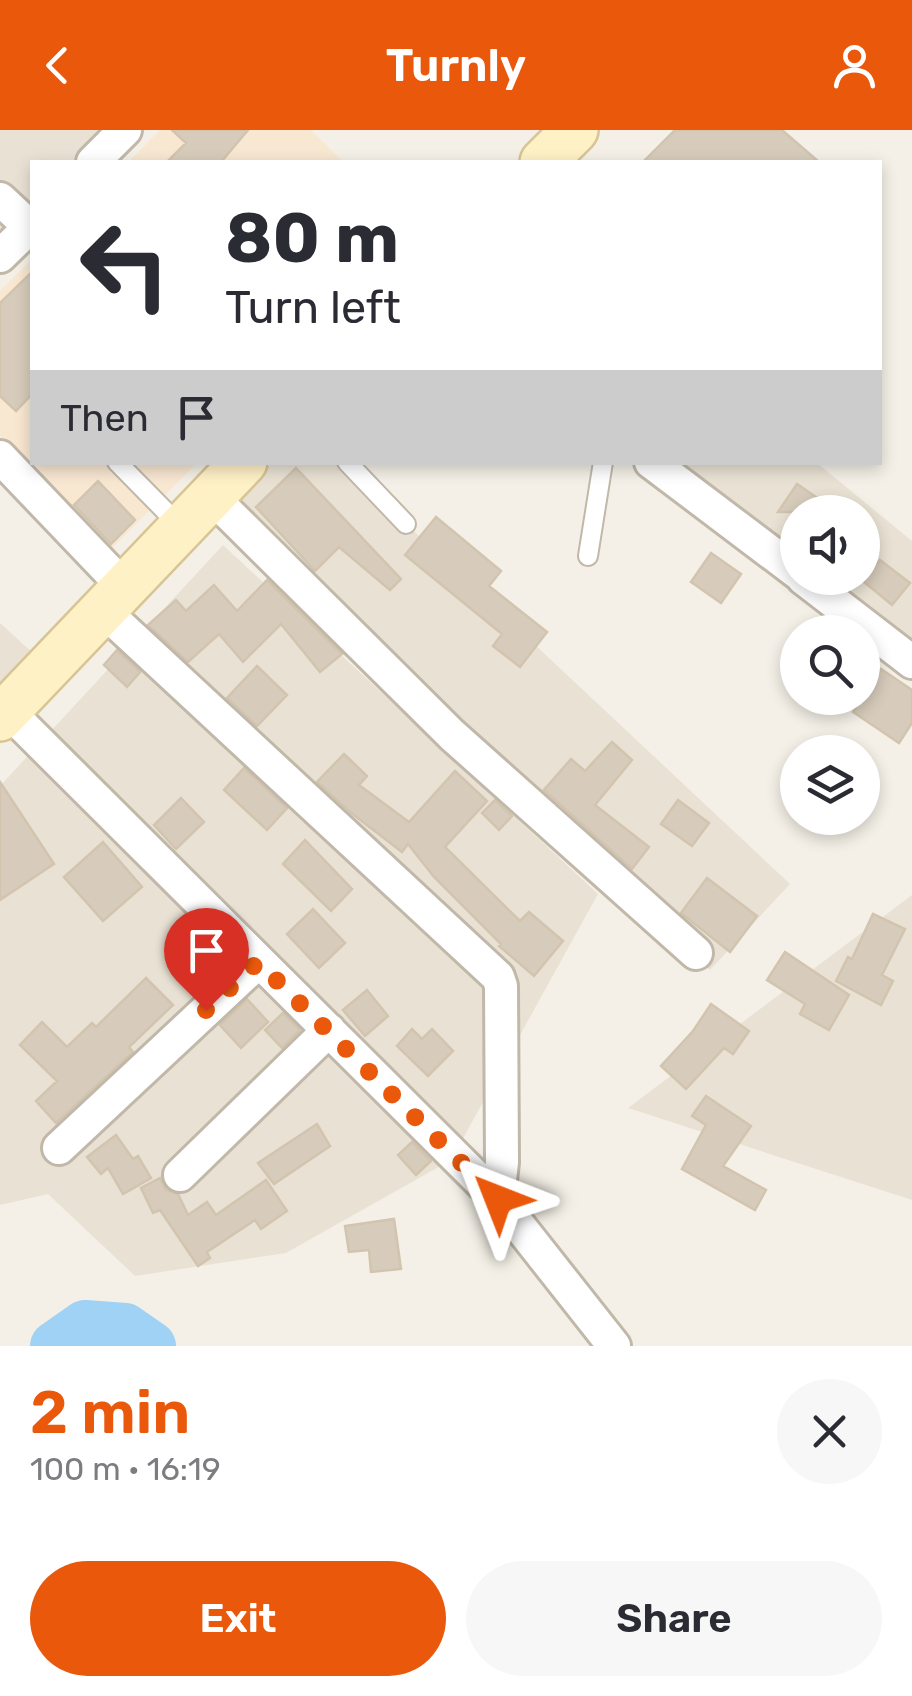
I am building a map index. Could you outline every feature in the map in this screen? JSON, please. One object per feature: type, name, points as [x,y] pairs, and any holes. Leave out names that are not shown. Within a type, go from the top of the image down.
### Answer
[{"type":"main road","points":[[544,160],[575,130]]},
{"type":"main road","points":[[4,714],[241,465]]},
{"type":"street","points":[[95,160],[125,130]]},
{"type":"street","points":[[0,198],[30,225]]},
{"type":"street","points":[[0,256],[30,227]]},
{"type":"street","points":[[0,457],[114,599],[498,977],[502,1123],[498,1199]]},
{"type":"street","points":[[654,465],[780,560]]},
{"type":"street","points":[[196,511],[696,954]]},
{"type":"street","points":[[826,595],[912,662]]},
{"type":"street","points":[[4,714],[498,1199],[614,1346]]},
{"type":"street","points":[[59,1148],[258,962]]},
{"type":"street","points":[[180,1175],[329,1030]]},
{"type":"lane","points":[[122,465],[196,511]]},
{"type":"lane","points":[[349,465],[406,524]]},
{"type":"lane","points":[[588,556],[603,465]]},
{"type":"shaded area","points":[[0,130],[139,130],[109,160],[30,160],[30,241],[0,272]]},
{"type":"shaded area","points":[[160,130],[311,130],[341,160],[130,160]]},
{"type":"shaded area","points":[[30,261],[30,465],[195,465],[112,548],[0,436],[0,291]]},
{"type":"shaded area","points":[[270,465],[343,465],[790,884],[710,970],[224,514]]},
{"type":"shaded area","points":[[670,465],[819,465],[856,495],[780,495],[780,555]]},
{"type":"shaded area","points":[[880,515],[912,541],[912,663],[880,637],[880,615],[853,615],[829,595],[880,595]]},
{"type":"shaded area","points":[[223,545],[598,894],[451,1160],[286,1253],[135,1276],[48,1194],[0,1205],[0,786]]},
{"type":"shaded area","points":[[0,623],[46,665],[0,703]]},
{"type":"shaded area","points":[[912,895],[912,1200],[628,1108]]},
{"type":"building","points":[[172,130],[248,130],[223,160],[169,160],[186,143]]},
{"type":"building","points":[[675,130],[782,130],[817,160],[645,160]]},
{"type":"building","points":[[30,274],[30,396],[16,411],[0,396],[0,303]]},
{"type":"building","points":[[296,468],[401,579],[390,590],[339,547],[315,571],[256,507]]},
{"type":"building","points":[[98,481],[135,520],[111,544],[74,505]]},
{"type":"building","points":[[797,484],[813,495],[790,495]]},
{"type":"building","points":[[436,517],[501,571],[489,586],[547,632],[520,667],[493,646],[502,634],[405,555]]},
{"type":"building","points":[[711,553],[741,574],[721,603],[691,582]]},
{"type":"building","points":[[880,560],[910,583],[892,605],[880,595]]},
{"type":"building","points":[[267,580],[342,654],[320,672],[281,624],[243,662],[219,634],[188,662],[148,625],[176,600],[186,611],[214,585],[237,611]]},
{"type":"building","points":[[117,650],[140,672],[127,687],[104,665]]},
{"type":"building","points":[[257,666],[287,695],[257,726],[227,698]]},
{"type":"building","points":[[880,671],[912,690],[912,723],[899,743],[857,715],[880,715]]},
{"type":"building","points":[[612,742],[632,760],[595,805],[649,847],[632,869],[544,790],[571,759],[585,771]]},
{"type":"building","points":[[344,754],[367,776],[359,785],[409,822],[455,771],[487,801],[445,847],[520,921],[529,912],[563,941],[534,976],[499,946],[408,844],[402,852],[317,782]]},
{"type":"building","points":[[244,768],[287,808],[267,830],[224,790]]},
{"type":"building","points":[[0,782],[54,864],[0,900]]},
{"type":"building","points":[[181,798],[204,822],[176,849],[154,825]]},
{"type":"building","points":[[495,800],[512,816],[499,830],[482,813]]},
{"type":"building","points":[[678,800],[709,823],[692,846],[661,824]]},
{"type":"building","points":[[305,840],[352,889],[331,911],[283,864]]},
{"type":"building","points":[[103,842],[142,887],[103,921],[64,877]]},
{"type":"building","points":[[707,878],[757,916],[730,952],[681,913]]},
{"type":"building","points":[[313,909],[345,943],[319,968],[287,934]]},
{"type":"building","points":[[873,914],[905,929],[882,975],[893,981],[881,1005],[836,981],[848,957],[852,959]]},
{"type":"building","points":[[201,943],[218,972],[198,990],[178,957]]},
{"type":"building","points":[[785,952],[849,995],[829,1030],[800,1014],[805,1004],[767,980]]},
{"type":"building","points":[[146,978],[173,1005],[129,1047],[133,1052],[56,1123],[36,1101],[57,1081],[20,1045],[42,1022],[67,1047],[92,1023],[96,1027]]},
{"type":"building","points":[[367,990],[388,1016],[365,1036],[343,1010]]},
{"type":"building","points":[[247,999],[268,1022],[241,1048],[220,1025]]},
{"type":"building","points":[[711,1004],[749,1031],[733,1054],[724,1048],[686,1089],[661,1066]]},
{"type":"building","points":[[283,1013],[300,1030],[282,1048],[265,1030]]},
{"type":"building","points":[[412,1029],[422,1039],[432,1029],[453,1051],[428,1076],[397,1046]]},
{"type":"building","points":[[706,1096],[751,1126],[723,1166],[766,1190],[755,1210],[682,1169],[706,1125],[692,1116]]},
{"type":"building","points":[[317,1124],[330,1146],[274,1184],[258,1163]]},
{"type":"building","points":[[116,1135],[133,1159],[138,1156],[151,1178],[123,1194],[108,1168],[101,1174],[87,1157]]},
{"type":"building","points":[[412,1142],[431,1161],[416,1175],[398,1155]]},
{"type":"building","points":[[160,1178],[166,1190],[178,1194],[188,1215],[207,1202],[216,1215],[266,1180],[287,1211],[261,1229],[255,1220],[207,1252],[210,1258],[198,1266],[160,1210],[153,1213],[141,1188]]},
{"type":"building","points":[[394,1219],[401,1269],[371,1272],[369,1250],[349,1252],[345,1226]]},
{"type":"waterway","points":[[55,1346],[85,1325],[125,1328],[151,1346]]},
{"type":"route","points":[[206,1010],[258,962],[498,1199]]}]
